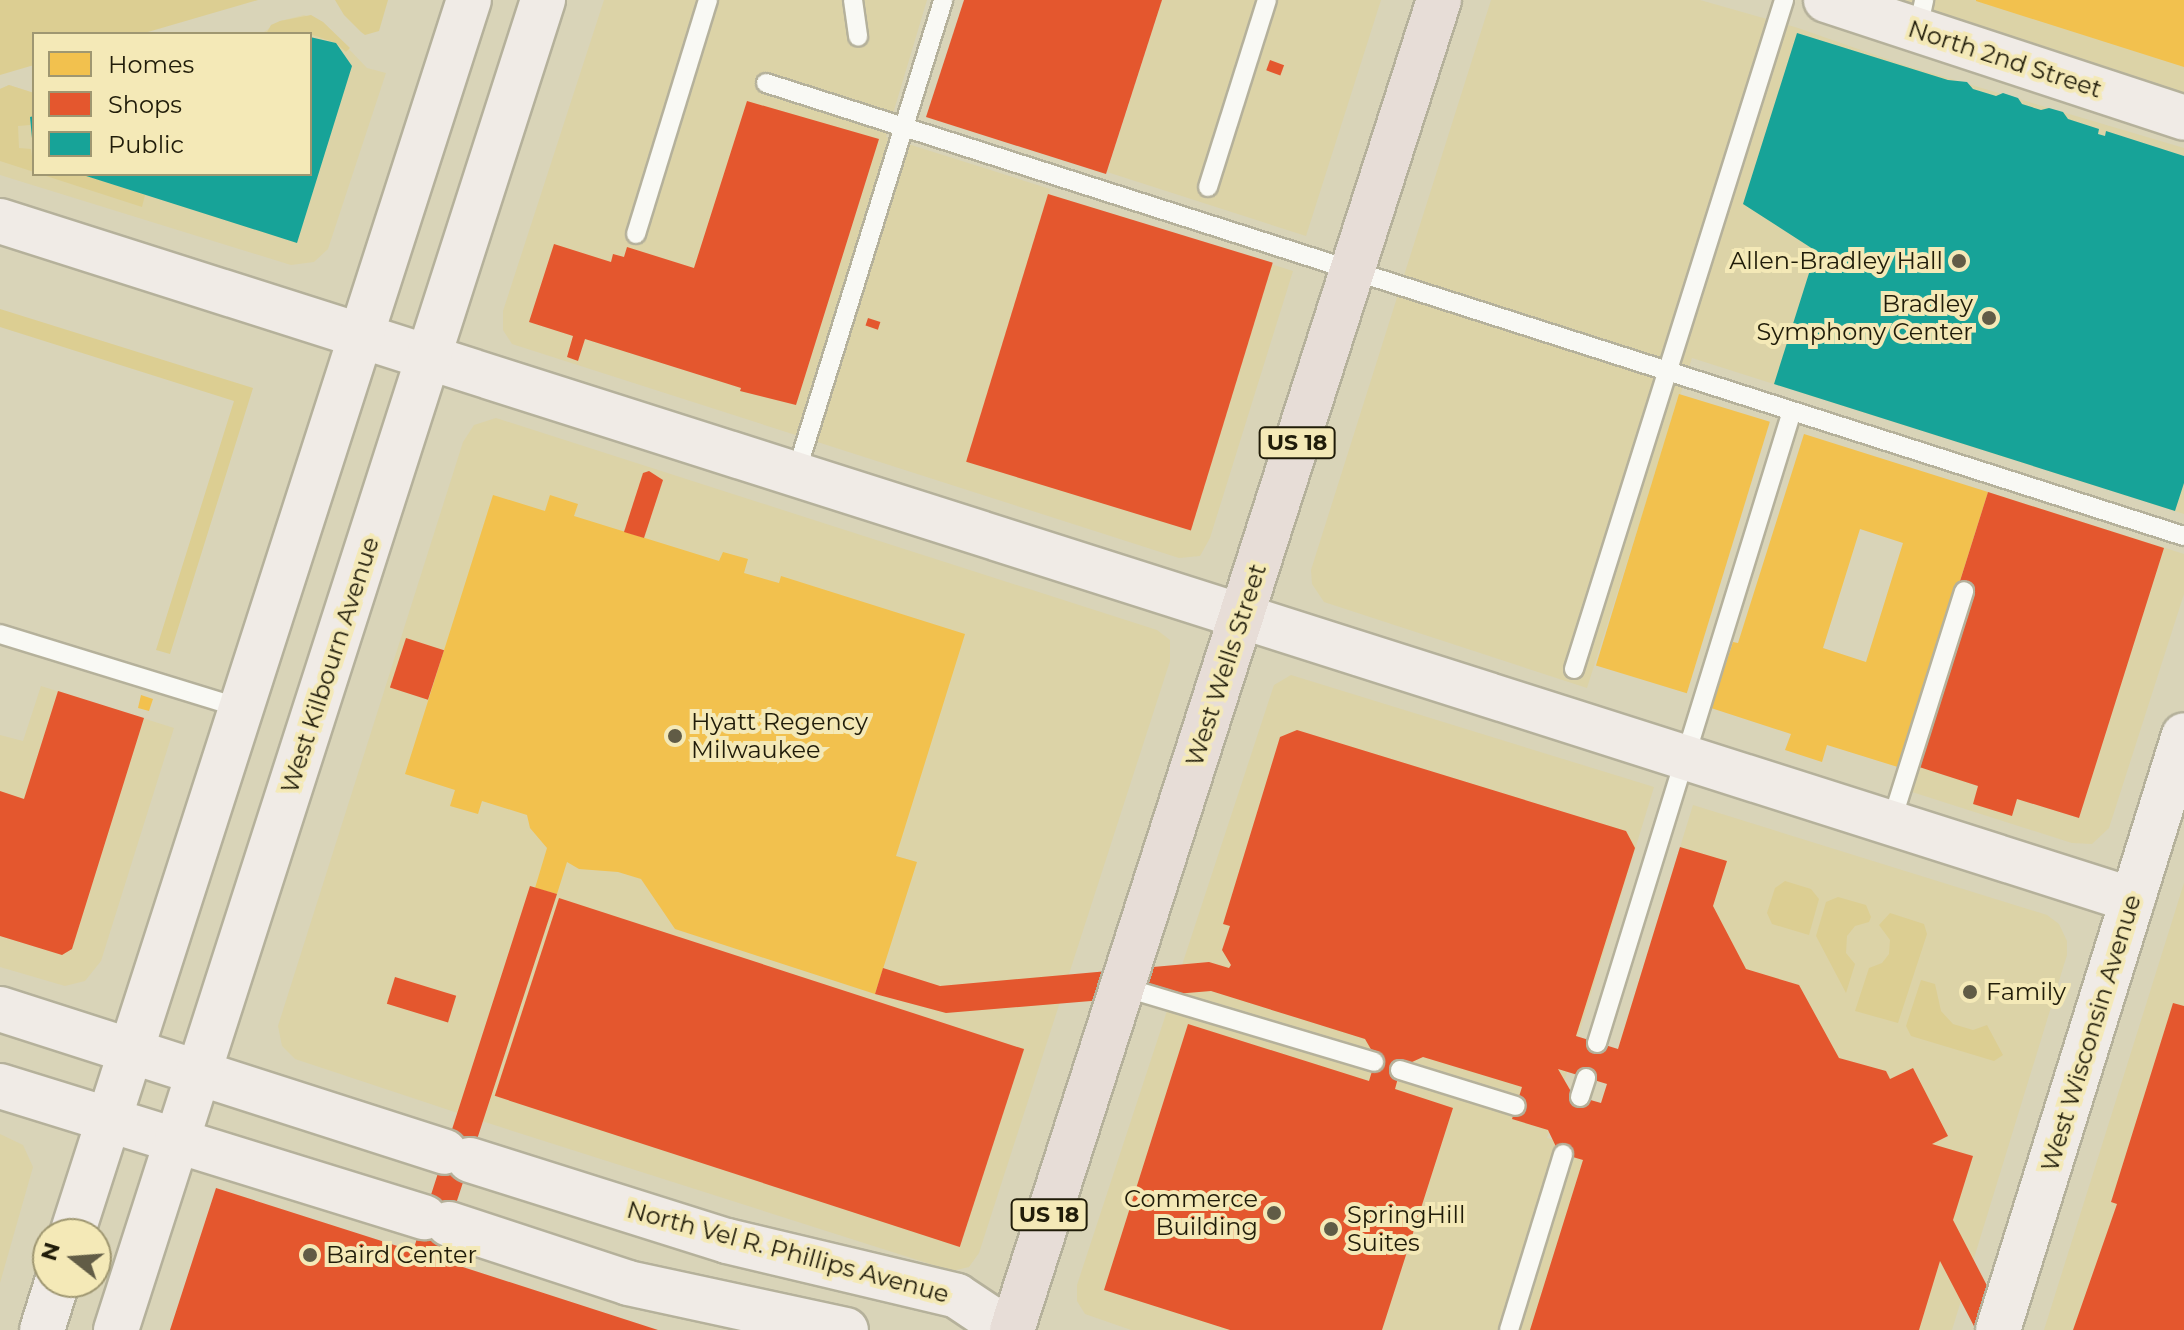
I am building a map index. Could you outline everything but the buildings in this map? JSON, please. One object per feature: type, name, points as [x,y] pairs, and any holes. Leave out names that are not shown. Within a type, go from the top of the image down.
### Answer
[{"type":"main road","name":"West Wells Street","points":[[1010,1330],[1439,0]]},
{"type":"street","points":[[77,1218],[469,0]]},
{"type":"street","name":"West Kilbourn Avenue","points":[[116,1330],[543,0]]},
{"type":"street","name":"North 2nd Street","points":[[1826,0],[1921,15],[2184,118]]},
{"type":"street","points":[[0,221],[2133,900]]},
{"type":"street","name":"West Wisconsin Avenue","points":[[1998,1330],[2184,735]]},
{"type":"street","name":"North Vel R. Phillips Avenue","points":[[0,1009],[727,1241],[957,1296],[1010,1330]]},
{"type":"street","points":[[0,1086],[437,1220],[628,1283],[846,1330]]},
{"type":"street","points":[[42,1330],[52,1298]]},
{"type":"lane","points":[[636,234],[708,0]]},
{"type":"lane","points":[[853,0],[858,37]]},
{"type":"lane","points":[[796,473],[943,0]]},
{"type":"lane","points":[[1208,187],[1267,0]]},
{"type":"lane","points":[[1574,669],[1784,0]]},
{"type":"lane","points":[[766,83],[2184,536]]},
{"type":"lane","points":[[1597,1043],[1792,411]]},
{"type":"lane","points":[[1891,823],[1964,591]]},
{"type":"lane","points":[[0,634],[241,708]]},
{"type":"lane","points":[[1123,987],[1374,1062]]},
{"type":"lane","points":[[1400,1070],[1516,1106]]},
{"type":"lane","points":[[1580,1097],[1586,1078]]},
{"type":"lane","points":[[1509,1330],[1563,1154]]},
{"type":"shaded area","points":[[0,0],[258,0],[148,32],[32,32],[32,66],[0,75]]},
{"type":"shaded area","points":[[335,0],[388,0],[379,31],[365,35],[344,15]]},
{"type":"shaded area","points":[[604,0],[927,0],[886,137],[1050,189],[1049,194],[1293,271],[1210,538],[1200,556],[1179,558],[512,344],[503,330],[503,311]]},
{"type":"shaded area","points":[[1162,0],[1381,0],[1306,236],[1107,172]]},
{"type":"shaded area","points":[[1491,0],[1700,0],[1795,27],[1904,65],[2184,148],[2184,514],[1692,358],[1587,688],[1324,602],[1312,584],[1311,570]]},
{"type":"shaded area","points":[[1887,0],[2184,0],[2184,97]]},
{"type":"shaded area","points":[[304,15],[323,22],[367,68],[386,73],[328,249],[314,262],[291,265],[0,175],[0,89],[9,85],[32,92],[32,176],[312,176],[312,32],[264,32],[280,21]]},
{"type":"shaded area","points":[[311,15],[323,22],[350,48],[346,52],[336,43],[312,35],[312,32],[267,32],[271,25]]},
{"type":"shaded area","points":[[9,85],[32,92],[30,125],[18,126],[19,148],[31,149],[32,171],[0,161],[0,89]]},
{"type":"shaded area","points":[[46,176],[87,176],[145,195],[142,207]]},
{"type":"shaded area","points":[[0,309],[253,388],[170,654],[156,650],[234,401],[0,327]]},
{"type":"shaded area","points":[[496,418],[1157,630],[1170,640],[1170,661],[979,1253],[969,1267],[952,1271],[488,1123],[295,1059],[282,1046],[278,1026],[463,442],[474,425]]},
{"type":"shaded area","points":[[1988,492],[2184,554],[2184,594],[2109,828],[2092,844],[2072,843],[1909,791],[1974,586],[1960,581]]},
{"type":"shaded area","points":[[1291,675],[1654,787],[1547,1138],[1587,1149],[1693,805],[2047,915],[2059,924],[2067,941],[2067,955],[1952,1330],[1131,1330],[1085,1314],[1077,1301],[1077,1285],[1274,685]]},
{"type":"shaded area","points":[[41,686],[174,728],[101,961],[85,981],[65,986],[0,967],[0,735],[23,741]]},
{"type":"shaded area","points":[[1785,881],[1811,889],[1819,899],[1809,935],[1772,924],[1767,913],[1775,888]]},
{"type":"shaded area","points":[[2184,883],[2184,1330],[2044,1330],[2149,995]]},
{"type":"shaded area","points":[[1838,897],[1866,905],[1871,917],[1869,922],[1855,926],[1847,936],[1846,953],[1855,964],[1846,993],[1816,936],[1826,902]]},
{"type":"shaded area","points":[[1890,913],[1924,924],[1927,934],[1898,1023],[1855,1011],[1869,968],[1882,963],[1889,954],[1890,940],[1879,925]]},
{"type":"shaded area","points":[[1921,980],[1935,984],[1941,1011],[1953,1024],[1973,1030],[1987,1025],[2003,1055],[1994,1061],[1911,1036],[1906,1026]]},
{"type":"shaded area","points":[[0,1134],[23,1145],[33,1167],[0,1283]]},
{"type":"place","name":"Allen-Bradley Hall","points":[[1959,261]]},
{"type":"place","name":"Bradley Symphony Center","points":[[1989,318]]},
{"type":"place","name":"Hyatt Regency Milwaukee","points":[[675,736]]},
{"type":"place","name":"Family","points":[[1970,992]]},
{"type":"place","name":"Commerce Building","points":[[1274,1213]]},
{"type":"place","name":"SpringHill Suites","points":[[1331,1229]]},
{"type":"place","name":"Baird Center","points":[[310,1255]]}]
